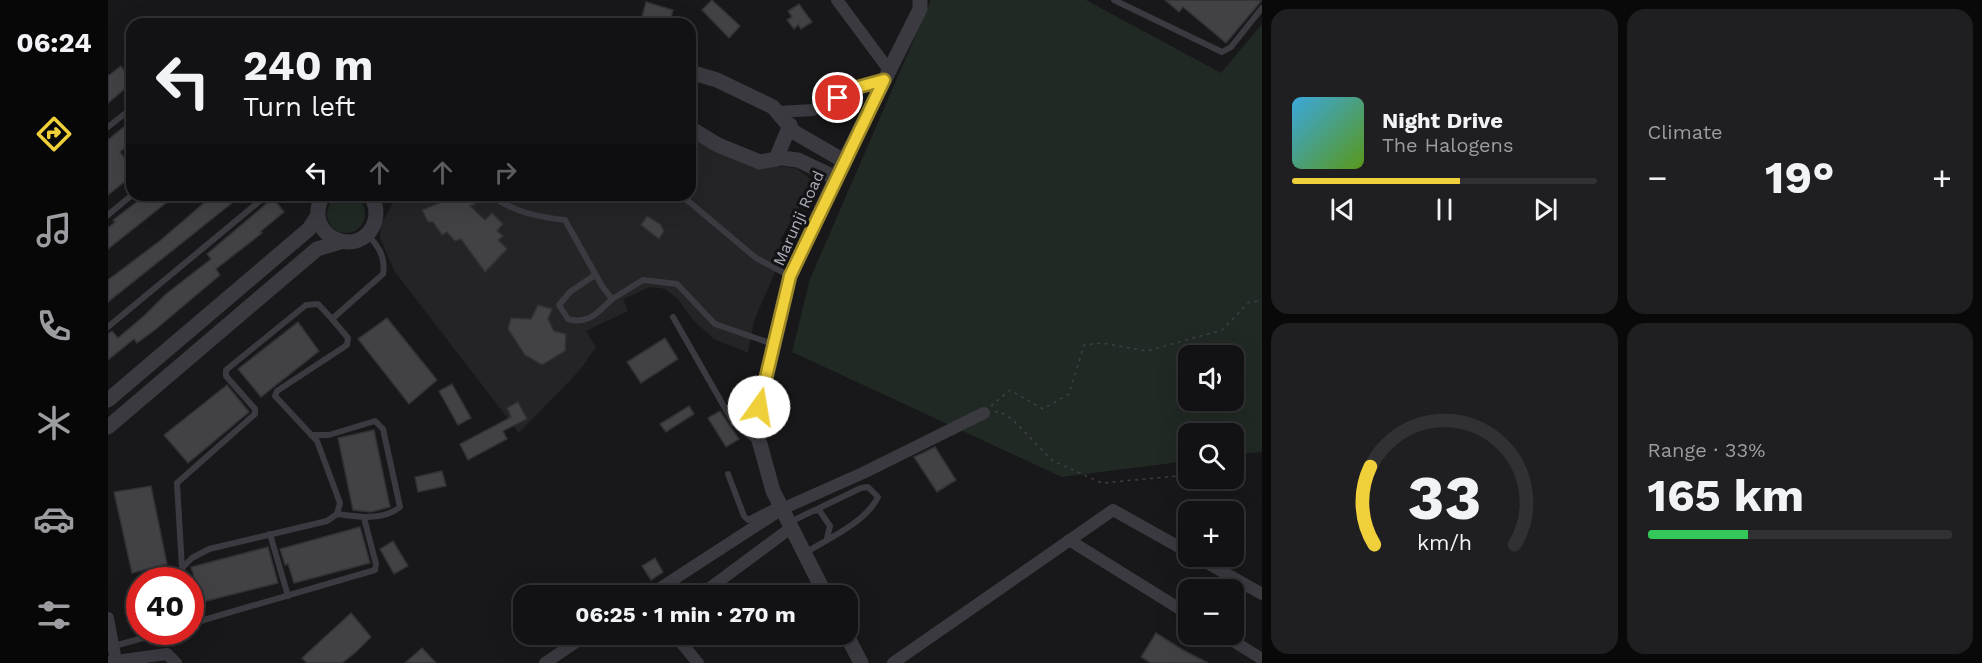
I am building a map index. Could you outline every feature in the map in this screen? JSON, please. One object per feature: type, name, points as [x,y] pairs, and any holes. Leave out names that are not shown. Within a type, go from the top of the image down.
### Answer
[{"type":"street","points":[[778,112],[813,110],[855,88],[887,75],[837,0]]},
{"type":"street","name":"Marunji Road","points":[[821,585],[786,515],[754,426],[790,276],[844,160],[920,9],[920,0]]},
{"type":"street","points":[[696,74],[717,80],[773,107],[816,147],[844,160]]},
{"type":"street","points":[[776,159],[790,125]]},
{"type":"street","points":[[696,132],[718,145],[760,162],[776,159],[798,160],[836,177]]},
{"type":"street","points":[[108,400],[309,229],[317,217],[320,201]]},
{"type":"street","points":[[372,201],[377,215]]},
{"type":"street","points":[[108,427],[317,249],[340,242],[353,242],[367,234],[373,227],[385,201]]},
{"type":"street","points":[[317,217],[321,228],[330,237],[340,242]]},
{"type":"street","points":[[667,585],[863,473],[984,413]]},
{"type":"street","points":[[893,663],[1113,510],[1178,546]]},
{"type":"street","points":[[711,585],[786,515]]},
{"type":"street","points":[[1069,540],[1178,608]]},
{"type":"street","points":[[1214,567],[1262,594]]},
{"type":"street","points":[[108,618],[114,646],[114,662],[167,654],[176,663]]},
{"type":"street","points":[[545,663],[572,645]]},
{"type":"street","points":[[683,645],[698,663]]},
{"type":"street","points":[[852,645],[861,663]]},
{"type":"street","points":[[1240,645],[1262,659]]},
{"type":"lane","points":[[1114,0],[1222,52],[1231,47],[1262,8]]},
{"type":"lane","points":[[108,127],[126,113]]},
{"type":"lane","points":[[108,215],[126,200]]},
{"type":"lane","points":[[108,327],[260,201]]},
{"type":"lane","points":[[499,201],[533,216],[565,220],[595,275],[612,298]]},
{"type":"lane","points":[[688,201],[756,258],[790,276]]},
{"type":"lane","points":[[332,319],[382,274],[385,263],[377,245],[367,234]]},
{"type":"lane","points":[[595,275],[570,292],[559,304],[568,319],[580,322],[593,317],[612,298],[643,280],[677,284],[715,324],[773,344]]},
{"type":"lane","points":[[182,567],[177,483],[255,414],[255,409],[226,376],[226,370],[306,305],[318,304],[348,338],[346,345],[277,391],[275,396],[317,441],[334,481],[340,504],[337,514],[327,521],[209,549],[192,558],[183,567]]},
{"type":"lane","points":[[674,317],[735,424],[760,445]]},
{"type":"lane","points":[[311,435],[329,435],[375,421],[380,423],[400,507],[395,511],[364,518],[337,514]]},
{"type":"lane","points":[[729,474],[744,516],[748,520],[819,510],[830,526],[827,540]]},
{"type":"lane","points":[[805,553],[827,540],[873,506],[878,497],[868,487],[861,488],[810,511]]},
{"type":"lane","points":[[204,619],[375,570],[376,564],[364,518]]},
{"type":"lane","points":[[270,534],[288,596]]},
{"type":"lane","points":[[114,646],[126,643]]},
{"type":"path","points":[[984,413],[1010,390],[1043,409],[1069,394],[1084,345],[1102,343],[1147,351],[1222,330],[1249,302],[1262,301]]},
{"type":"path","points":[[984,413],[999,411],[1012,419],[1053,461],[1102,483],[1178,476]]},
{"type":"shaded area","points":[[931,0],[1086,0],[1221,73],[1262,24],[1262,452],[1244,454],[1244,423],[1178,423],[1178,462],[1062,477],[792,352],[810,279]]},
{"type":"shaded area","points":[[696,139],[745,163],[796,168],[814,182],[780,240],[786,247],[754,321],[748,353],[714,339],[693,320],[677,298],[665,289],[650,287],[623,299],[628,311],[586,331],[596,347],[580,370],[519,433],[395,272],[380,238],[381,224],[393,202],[696,201]]},
{"type":"shaded area","points":[[333,201],[359,201],[365,214],[363,221],[353,231],[346,233],[339,231],[329,221],[327,214]]},
{"type":"building","points":[[712,0],[740,26],[729,38],[702,10]]},
{"type":"building","points":[[1165,0],[1262,0],[1226,43],[1183,7],[1179,12]]},
{"type":"building","points":[[646,2],[673,10],[671,18],[642,17]]},
{"type":"building","points":[[799,4],[812,22],[801,29],[798,25],[794,29],[787,20],[792,17],[788,11]]},
{"type":"building","points":[[121,66],[126,74],[126,88],[108,103],[108,76]]},
{"type":"building","points":[[126,125],[126,147],[120,152],[126,160],[126,181],[108,195],[108,140]]},
{"type":"building","points":[[138,201],[168,201],[108,249],[108,228],[115,222],[113,220]]},
{"type":"building","points":[[206,201],[234,201],[108,302],[108,280],[161,240]]},
{"type":"building","points":[[269,201],[275,201],[284,212],[260,232],[262,233],[216,269],[220,275],[156,329],[137,343],[134,339],[108,360],[108,334],[112,331],[118,338],[166,294],[211,259],[207,254]]},
{"type":"building","points":[[444,201],[473,201],[475,204],[470,206],[485,220],[492,213],[503,224],[497,231],[503,236],[498,240],[507,249],[485,272],[461,239],[455,241],[447,232],[442,235],[433,222],[428,222],[422,210]]},
{"type":"building","points":[[647,216],[660,224],[664,231],[659,239],[641,225]]},
{"type":"building","points":[[538,305],[552,309],[548,319],[554,331],[566,334],[565,351],[542,365],[525,355],[508,329],[511,318],[531,319]]},
{"type":"building","points":[[387,318],[437,380],[409,404],[358,339]]},
{"type":"building","points":[[298,322],[319,351],[261,397],[238,369]]},
{"type":"building","points":[[665,338],[678,359],[641,383],[627,362]]},
{"type":"building","points":[[452,384],[471,418],[458,425],[439,391]]},
{"type":"building","points":[[227,385],[249,412],[188,463],[164,435]]},
{"type":"building","points":[[518,402],[527,419],[503,431],[507,439],[468,460],[460,444],[511,417],[507,408]]},
{"type":"building","points":[[689,406],[694,414],[666,432],[660,424]]},
{"type":"building","points":[[720,411],[739,439],[726,447],[708,418]]},
{"type":"building","points":[[374,430],[390,507],[371,512],[353,510],[338,438]]},
{"type":"building","points":[[935,447],[956,480],[937,492],[914,457]]},
{"type":"building","points":[[442,471],[446,486],[418,492],[415,477]]},
{"type":"building","points":[[151,486],[167,564],[155,567],[131,567],[114,492]]},
{"type":"building","points":[[360,527],[370,563],[294,583],[280,549]]},
{"type":"building","points":[[393,541],[408,566],[394,574],[380,549]]},
{"type":"building","points":[[268,547],[278,583],[204,602],[204,567],[191,567]]},
{"type":"building","points":[[655,558],[663,572],[651,580],[642,566]]},
{"type":"building","points":[[351,613],[371,637],[342,663],[307,663],[302,658]]},
{"type":"building","points":[[1156,633],[1208,663],[1151,663],[1141,657]]},
{"type":"building","points":[[422,648],[436,663],[405,663]]},
{"type":"route","points":[[759,407],[790,276],[884,80],[855,88],[838,98]]}]
